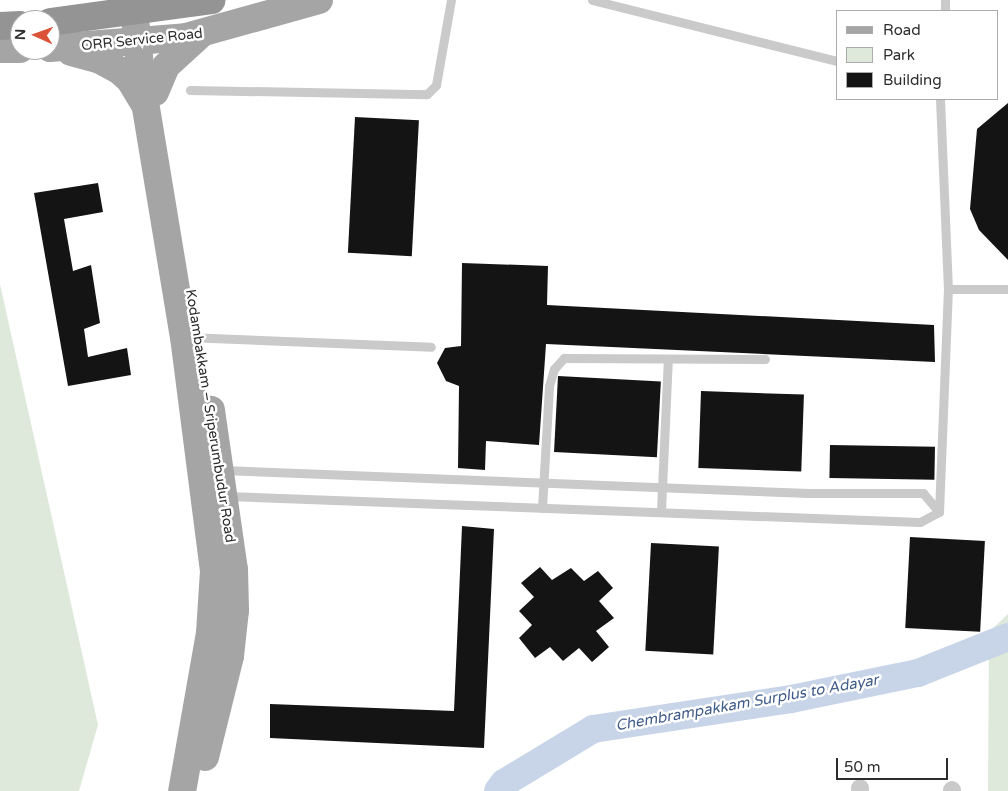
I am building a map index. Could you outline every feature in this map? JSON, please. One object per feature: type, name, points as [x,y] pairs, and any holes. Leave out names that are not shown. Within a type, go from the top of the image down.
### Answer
[{"type":"highway","points":[[60,38],[212,0]]},
{"type":"main road","name":"Kodambakkam – Sriperumbudur Road","points":[[132,0],[191,337],[213,483],[234,570],[234,631],[197,791]]},
{"type":"main road","name":"ORR Service Road","points":[[60,40],[139,41],[200,35],[319,0]]},
{"type":"main road","points":[[60,43],[98,59],[118,70],[150,99],[166,66],[200,35]]},
{"type":"main road","name":"Kodambakkam – Sriperumbudur Road","points":[[182,791],[214,604],[213,483]]},
{"type":"lane","points":[[190,90],[427,94],[436,85],[450,0]]},
{"type":"lane","points":[[592,0],[836,61]]},
{"type":"lane","points":[[939,512],[948,289],[940,100]]},
{"type":"lane","points":[[948,289],[1008,289]]},
{"type":"lane","points":[[191,337],[431,347]]},
{"type":"lane","points":[[542,508],[549,386],[554,369],[564,358],[765,359]]},
{"type":"lane","points":[[661,512],[668,359]]},
{"type":"lane","points":[[213,483],[543,484],[922,493],[939,512]]},
{"type":"lane","points":[[213,483],[542,508],[920,522],[939,512]]},
{"type":"green space","points":[[0,284],[98,725],[79,791],[0,791]]},
{"type":"green space","points":[[1008,614],[1008,791],[988,791],[989,632]]},
{"type":"building","points":[[1008,103],[1008,260],[979,230],[970,209],[977,129]]},
{"type":"building","points":[[355,117],[419,120],[412,256],[348,253]]},
{"type":"building","points":[[98,183],[103,212],[64,219],[73,271],[91,265],[100,323],[84,329],[88,357],[127,348],[131,375],[68,386],[34,193]]},
{"type":"building","points":[[462,263],[548,266],[547,305],[934,325],[935,362],[546,344],[539,445],[486,441],[485,470],[458,468],[459,386],[446,381],[437,363],[445,348],[461,346]]},
{"type":"building","points":[[558,376],[661,381],[657,457],[554,452]]},
{"type":"building","points":[[701,391],[804,395],[801,472],[698,468]]},
{"type":"building","points":[[830,445],[935,447],[934,480],[829,478]]},
{"type":"building","points":[[462,526],[494,529],[484,748],[270,738],[270,704],[454,711]]},
{"type":"building","points":[[910,537],[985,541],[980,632],[905,628]]},
{"type":"building","points":[[651,543],[719,547],[713,654],[645,651]]},
{"type":"building","points":[[540,567],[552,580],[571,568],[584,581],[598,571],[613,588],[599,601],[614,618],[596,631],[609,647],[592,662],[579,648],[563,661],[550,647],[535,658],[519,638],[532,625],[519,611],[534,597],[521,583]]},
{"type":"waterway","name":"Chembrampakkam Surplus to Adayar","points":[[498,791],[504,783],[593,729],[791,699],[918,673],[1008,637]]}]
